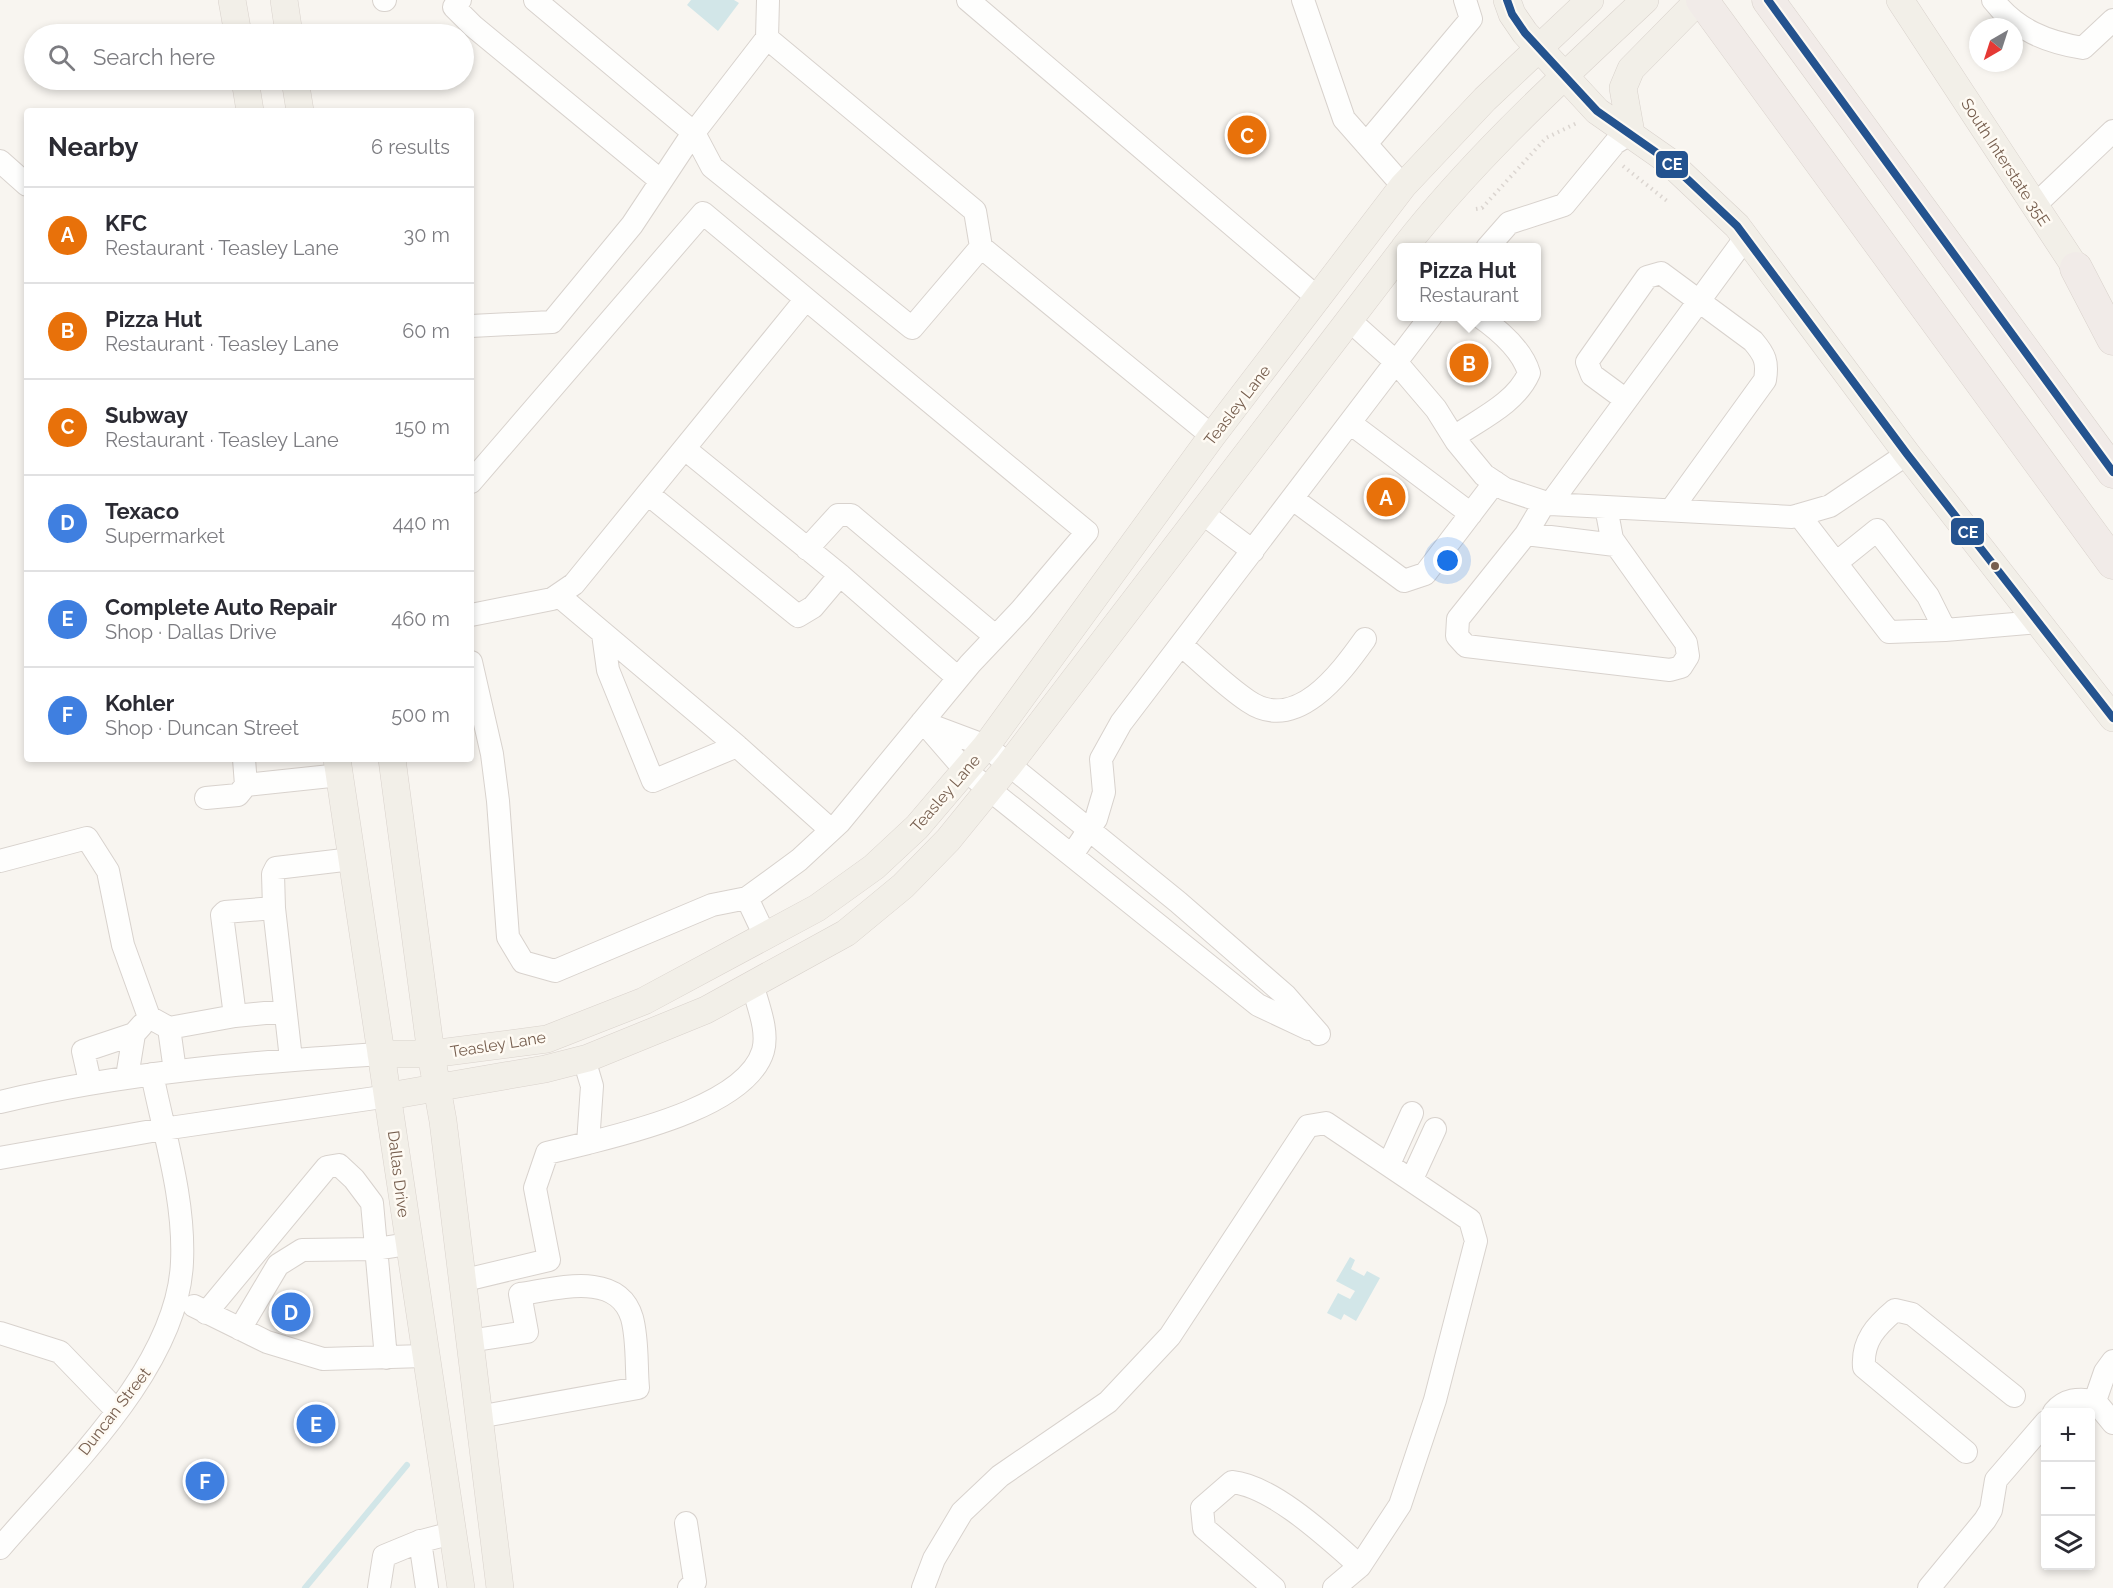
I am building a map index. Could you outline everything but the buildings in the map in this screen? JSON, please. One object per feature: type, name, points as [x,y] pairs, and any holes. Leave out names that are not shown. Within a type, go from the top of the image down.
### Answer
[{"type":"highway","points":[[1700,0],[2113,563]]},
{"type":"highway","points":[[1774,9],[2113,472]]},
{"type":"highway","points":[[2076,268],[2113,339]]},
{"type":"main road","points":[[232,0],[236,24]]},
{"type":"main road","points":[[284,0],[288,24]]},
{"type":"main road","points":[[1507,0],[1519,23],[1598,111],[1632,133],[1695,184],[1746,237],[1906,454],[2113,718]]},
{"type":"main road","name":"Teasley Lane","points":[[381,1054],[431,1054],[547,1038],[637,1004],[817,908],[874,867],[917,827],[986,746],[1212,436],[1319,299],[1403,186],[1485,99],[1590,0]]},
{"type":"main road","points":[[1408,243],[1456,185],[1645,0]]},
{"type":"main road","points":[[1632,133],[1623,88],[1631,69],[1700,0]]},
{"type":"main road","name":"South Interstate 35E","points":[[1901,0],[2113,323]]},
{"type":"main road","points":[[247,90],[250,108]]},
{"type":"main road","points":[[297,90],[300,108]]},
{"type":"main road","name":"Teasley Lane","points":[[389,1096],[545,1069],[584,1059],[705,1010],[846,933],[903,886],[948,840],[1009,765],[1397,256]]},
{"type":"main road","points":[[1319,299],[1348,320]]},
{"type":"main road","points":[[392,762],[431,1054],[443,1121],[500,1588]]},
{"type":"main road","name":"Dallas Drive","points":[[339,767],[351,859],[389,1096],[424,1356],[459,1576]]},
{"type":"main road","points":[[459,1576],[496,1558]]},
{"type":"street","points":[[460,0],[454,7],[471,24]]},
{"type":"street","points":[[535,0],[694,133],[712,167],[912,328],[981,247]]},
{"type":"street","points":[[474,326],[552,322],[632,225],[694,133],[767,38],[768,0]]},
{"type":"street","points":[[968,0],[1319,299]]},
{"type":"street","points":[[1303,0],[1344,118],[1403,186]]},
{"type":"street","points":[[1366,144],[1471,19],[1465,0]]},
{"type":"street","points":[[1993,0],[2017,26],[2056,44],[2083,48],[2113,20]]},
{"type":"street","points":[[474,27],[661,181]]},
{"type":"street","points":[[767,38],[975,211],[981,247],[1212,436]]},
{"type":"street","points":[[2034,205],[2113,131]]},
{"type":"street","points":[[1491,243],[1509,223],[1564,205],[1615,143],[1632,133]]},
{"type":"street","points":[[0,161],[24,182]]},
{"type":"street","points":[[474,479],[704,213],[1087,532],[1021,610],[958,678],[831,830],[799,860],[747,898],[712,905],[555,971],[523,962],[508,937],[492,754],[474,675]]},
{"type":"street","points":[[1606,507],[1608,529],[1615,545],[1686,643],[1688,656],[1681,667],[1670,670],[1466,646],[1457,636],[1458,619],[1526,534],[1746,237]]},
{"type":"street","points":[[1626,400],[1592,375],[1587,362],[1647,277],[1661,273],[1753,341],[1764,354],[1767,365],[1765,380],[1671,510]]},
{"type":"street","points":[[474,614],[552,599],[574,584],[806,299]]},
{"type":"street","points":[[1348,320],[1396,362],[1436,409],[1484,476],[1495,483],[1547,503],[1792,517],[1830,506],[1906,454]]},
{"type":"street","points":[[1072,855],[1089,830],[1104,792],[1101,759],[1121,723],[1427,321]]},
{"type":"street","points":[[1454,437],[1503,405],[1519,390],[1529,373],[1526,362],[1496,328],[1486,321]]},
{"type":"street","points":[[1350,423],[1471,514]]},
{"type":"street","points":[[685,449],[840,575],[958,678]]},
{"type":"street","points":[[1293,499],[1404,581],[1425,574],[1495,483]]},
{"type":"street","points":[[648,494],[798,616],[813,607],[840,575]]},
{"type":"street","points":[[1202,513],[1253,551]]},
{"type":"street","points":[[1799,514],[1888,632],[2038,622]]},
{"type":"street","points":[[807,549],[838,515],[851,515],[995,636]]},
{"type":"street","points":[[1836,563],[1877,530],[1928,596],[1945,630]]},
{"type":"street","points":[[1526,534],[1615,545]]},
{"type":"street","points":[[558,595],[737,746],[831,830]]},
{"type":"street","points":[[603,634],[608,670],[654,781],[737,746]]},
{"type":"street","points":[[1181,645],[1249,702],[1265,710],[1282,712],[1308,701],[1338,676],[1365,639]]},
{"type":"street","points":[[922,722],[986,746],[1285,995],[1318,1034],[1258,1005],[965,770],[922,722]]},
{"type":"street","points":[[244,762],[246,785]]},
{"type":"street","points":[[206,798],[238,795],[246,785],[339,767]]},
{"type":"street","points":[[0,861],[87,838],[108,871],[141,1025],[127,1077]]},
{"type":"street","points":[[291,1059],[274,908],[273,874],[276,867],[351,859]]},
{"type":"street","points":[[747,898],[765,936]]},
{"type":"street","points":[[235,1016],[221,918],[225,912],[274,908]]},
{"type":"street","points":[[461,1281],[549,1260],[535,1188],[547,1153],[661,1124],[694,1110],[736,1085],[755,1069],[763,1051],[765,1035],[752,983]]},
{"type":"street","points":[[90,1082],[83,1051],[141,1025],[169,1028],[235,1016],[285,1011]]},
{"type":"street","points":[[169,1028],[175,1071]]},
{"type":"street","name":"Teasley Lane","points":[[0,1102],[90,1082],[127,1077],[291,1059],[381,1054]]},
{"type":"street","points":[[584,1059],[592,1086],[588,1143]]},
{"type":"street","name":"Duncan Street","points":[[3,1539],[117,1411],[152,1363],[177,1299],[182,1263],[181,1223],[152,1074]]},
{"type":"street","name":"Teasley Lane","points":[[0,1158],[163,1128],[389,1096]]},
{"type":"street","points":[[1389,1164],[1412,1113]]},
{"type":"street","points":[[923,1588],[934,1559],[962,1512],[1000,1476],[1108,1402],[1170,1336],[1308,1126],[1326,1123],[1470,1220],[1476,1240],[1435,1400],[1400,1505],[1360,1566],[1334,1588]]},
{"type":"street","points":[[1412,1179],[1435,1129]]},
{"type":"street","points":[[207,1312],[327,1167],[339,1165],[372,1203],[386,1358]]},
{"type":"street","points":[[240,1329],[278,1266],[302,1250],[376,1249],[408,1244]]},
{"type":"street","points":[[469,1341],[527,1332],[516,1268]]},
{"type":"street","points":[[478,1417],[638,1388],[632,1318],[620,1298],[600,1287],[578,1286],[520,1294]]},
{"type":"street","points":[[177,1299],[267,1342],[323,1359],[424,1356]]},
{"type":"street","points":[[1966,1452],[1864,1367],[1863,1351],[1877,1324],[1895,1310],[1912,1314],[2014,1396]]},
{"type":"street","points":[[0,1333],[60,1352],[117,1411]]},
{"type":"street","points":[[2095,1401],[2105,1372],[2113,1361]]},
{"type":"street","points":[[2058,1408],[2062,1403],[2072,1400],[2095,1401],[2113,1423]]},
{"type":"street","points":[[1929,1588],[1985,1520],[1991,1510],[1996,1480],[2041,1428]]},
{"type":"street","points":[[1274,1588],[1204,1528],[1202,1508],[1232,1482],[1249,1484],[1301,1517],[1360,1566]]},
{"type":"street","points":[[686,1523],[695,1582],[689,1588]]},
{"type":"street","points":[[379,1588],[384,1556],[420,1541],[452,1533]]},
{"type":"street","points":[[420,1541],[428,1588]]},
{"type":"path","points":[[1476,209],[1482,208],[1546,138],[1554,134]]},
{"type":"shaded area","points":[[691,0],[734,0],[739,3],[718,31],[687,5]]},
{"type":"shaded area","points":[[1350,1257],[1355,1260],[1351,1269],[1364,1276],[1367,1271],[1380,1278],[1356,1321],[1344,1314],[1341,1320],[1327,1313],[1338,1293],[1350,1299],[1355,1291],[1336,1281]]},
{"type":"waterway","points":[[305,1588],[407,1465]]},
{"type":"transit line","name":"CE","points":[[1507,0],[1512,14],[1525,33],[1597,111],[1667,160],[1737,226],[1907,454],[2113,718]]},
{"type":"transit line","name":"CE","points":[[1768,0],[2113,472]]},
{"type":"place","name":"Subway","points":[[1247,135]]},
{"type":"place","name":"Pizza Hut","points":[[1469,363]]},
{"type":"place","name":"KFC","points":[[1386,497]]},
{"type":"place","name":"Texaco","points":[[291,1312]]},
{"type":"place","name":"Complete Auto Repair","points":[[316,1424]]},
{"type":"place","name":"Kohler","points":[[205,1481]]}]
